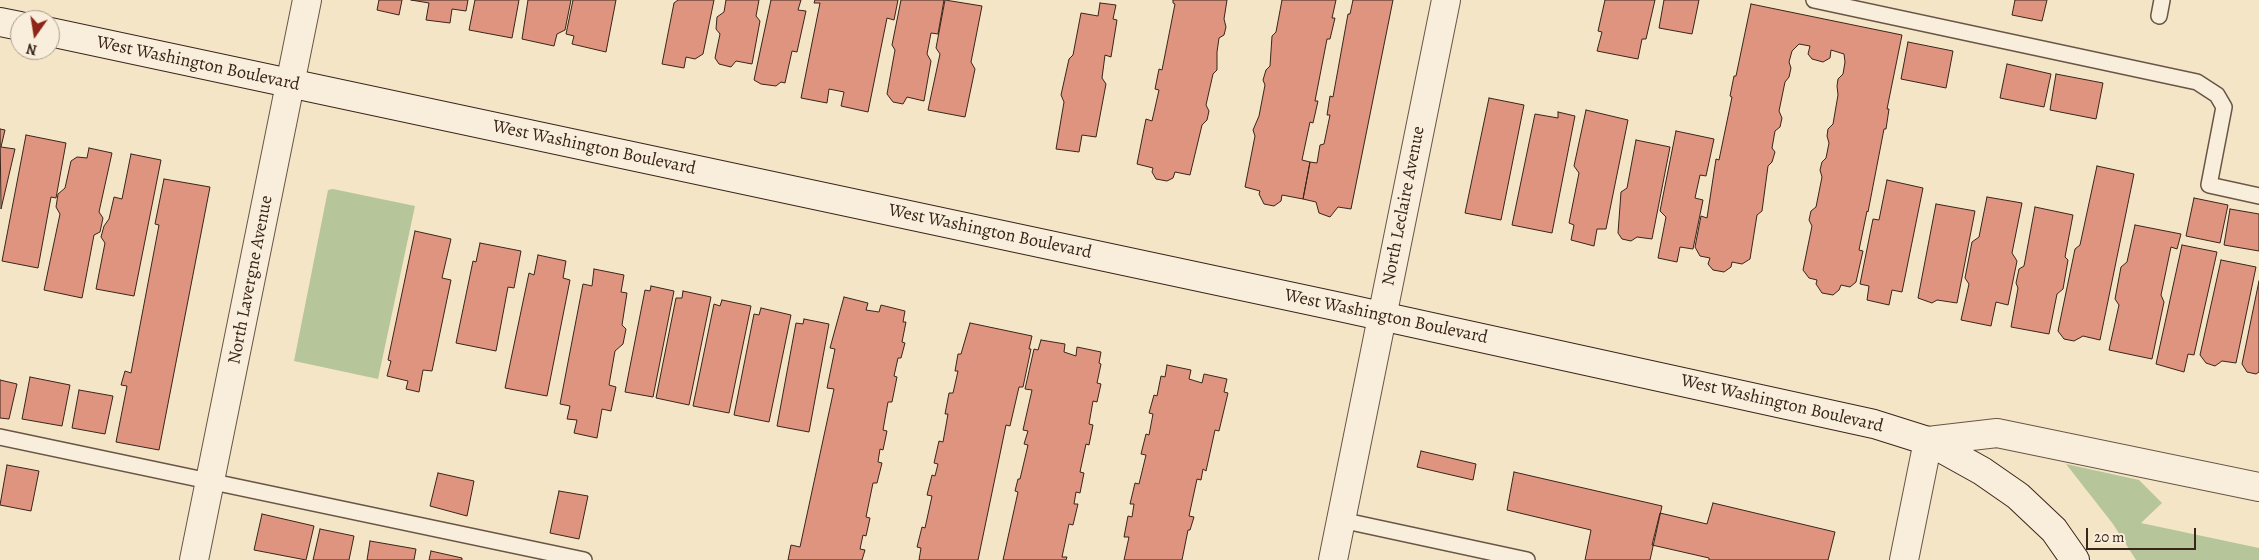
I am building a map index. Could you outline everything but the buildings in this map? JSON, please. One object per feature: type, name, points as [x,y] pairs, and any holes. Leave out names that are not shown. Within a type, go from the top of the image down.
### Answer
[{"type":"street","name":"North Lavergne Avenue","points":[[194,560],[308,0]]},
{"type":"street","name":"North Leclaire Avenue","points":[[1333,560],[1446,0]]},
{"type":"street","name":"West Washington Boulevard","points":[[60,34],[1382,316],[1874,424],[1928,441],[1982,471],[2018,496],[2054,530],[2075,560]]},
{"type":"street","name":"West Washington Boulevard","points":[[1928,441],[1997,433],[2259,487]]},
{"type":"street","points":[[1904,560],[1928,441]]},
{"type":"lane","points":[[1814,0],[2197,82],[2216,95],[2224,107],[2209,185],[2259,196]]},
{"type":"lane","points":[[2159,16],[2162,0]]},
{"type":"lane","points":[[0,437],[584,560]]},
{"type":"lane","points":[[1341,520],[1527,560]]},
{"type":"green space","points":[[333,189],[415,206],[378,379],[294,361],[328,190]]},
{"type":"green space","points":[[2066,464],[2139,480],[2162,503],[2141,523],[2259,548],[2259,560],[2136,560],[2113,524]]}]
